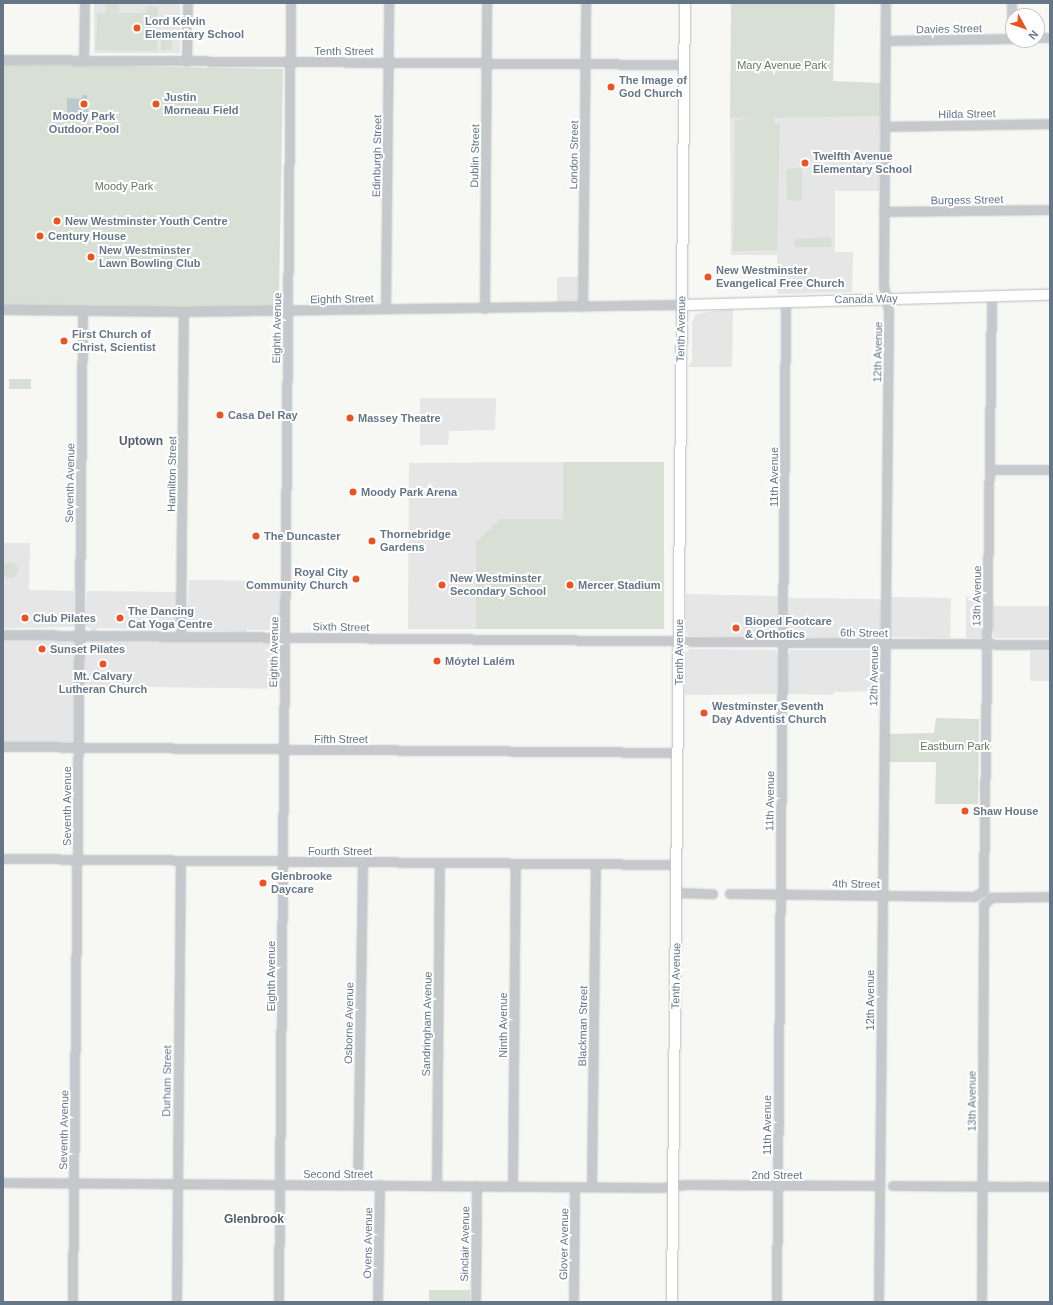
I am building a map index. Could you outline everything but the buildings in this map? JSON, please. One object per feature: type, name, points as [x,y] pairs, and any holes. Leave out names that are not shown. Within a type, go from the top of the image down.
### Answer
[{"type":"main road","name":"Tenth Avenue","points":[[672,1302],[685,3]]},
{"type":"main road","name":"Canada Way","points":[[682,305],[1050,295]]},
{"type":"street","points":[[84,61],[85,3]]},
{"type":"street","points":[[187,62],[188,3]]},
{"type":"street","name":"Eighth Avenue","points":[[279,1302],[291,3]]},
{"type":"street","name":"Edinburgh Street","points":[[386,309],[389,3]]},
{"type":"street","name":"Dublin Street","points":[[485,309],[487,3]]},
{"type":"street","name":"London Street","points":[[583,307],[586,3]]},
{"type":"street","name":"12th Avenue","points":[[879,1302],[889,310],[884,286],[886,3]]},
{"type":"street","name":"Davies Street","points":[[886,42],[1005,39]]},
{"type":"street","name":"Tenth Street","points":[[3,60],[685,65]]},
{"type":"street","name":"Hilda Street","points":[[885,127],[1050,124]]},
{"type":"street","name":"Burgess Street","points":[[884,212],[1050,210]]},
{"type":"street","name":"13th Avenue","points":[[982,1302],[982,1038],[992,297]]},
{"type":"street","name":"11th Avenue","points":[[776,1302],[786,301]]},
{"type":"street","name":"Eighth Street","points":[[3,310],[184,312],[485,309],[682,305]]},
{"type":"street","name":"Seventh Avenue","points":[[73,1302],[83,311]]},
{"type":"street","name":"Hamilton Street","points":[[181,637],[184,312]]},
{"type":"street","points":[[990,470],[1050,470]]},
{"type":"street","name":"Sixth Street","points":[[3,635],[678,641]]},
{"type":"street","name":"6th Street","points":[[678,641],[1050,645]]},
{"type":"street","name":"Fifth Street","points":[[3,747],[678,752]]},
{"type":"street","name":"Fourth Street","points":[[3,859],[677,866]]},
{"type":"street","name":"Durham Street","points":[[177,1302],[181,861]]},
{"type":"street","name":"Osborne Avenue","points":[[358,1185],[362,862]]},
{"type":"street","name":"Sandringham Avenue","points":[[437,1186],[440,863]]},
{"type":"street","name":"Ninth Avenue","points":[[513,1186],[516,864]]},
{"type":"street","name":"Blackman Street","points":[[592,1187],[596,864]]},
{"type":"street","points":[[677,893],[713,894]]},
{"type":"street","name":"4th Street","points":[[730,894],[992,898],[1050,897]]},
{"type":"street","name":"Second Street","points":[[3,1183],[674,1187]]},
{"type":"street","name":"Ovens Avenue","points":[[378,1302],[380,1185]]},
{"type":"street","name":"Sinclair Avenue","points":[[476,1302],[477,1186]]},
{"type":"street","name":"2nd Street","points":[[674,1187],[880,1186]]},
{"type":"street","points":[[893,1186],[1050,1187]]},
{"type":"street","name":"Glover Avenue","points":[[574,1302],[575,1187]]},
{"type":"shaded area","name":"Lord Kelvin Elementary School","points":[[94,3],[180,3],[180,53],[94,53]]},
{"type":"shaded area","points":[[83,95],[87,95],[88,113],[73,113],[73,121],[67,121],[67,98],[81,99]]},
{"type":"shaded area","name":"Twelfth Avenue Elementary School","points":[[880,116],[879,191],[835,191],[835,252],[853,252],[852,292],[777,294],[777,255],[731,255],[730,118]]},
{"type":"shaded area","points":[[557,277],[578,277],[578,304],[557,304]]},
{"type":"shaded area","points":[[733,308],[732,367],[688,367],[692,361],[692,322],[696,314]]},
{"type":"shaded area","points":[[420,398],[496,398],[495,430],[449,431],[448,445],[420,445]]},
{"type":"shaded area","name":"New Westminster Secondary School","points":[[563,462],[563,519],[500,519],[476,542],[476,629],[408,629],[409,463]]},
{"type":"shaded area","points":[[3,543],[30,543],[29,590],[74,591],[74,619],[76,622],[74,627],[3,628]]},
{"type":"shaded area","points":[[189,580],[282,581],[281,626],[279,630],[246,630],[246,632],[190,630],[187,626]]},
{"type":"shaded area","points":[[87,591],[178,592],[177,626],[173,629],[98,628],[95,633],[91,633],[90,628],[85,626]]},
{"type":"shaded area","points":[[686,594],[778,596],[777,634],[773,637],[688,636],[686,632]]},
{"type":"shaded area","points":[[891,597],[951,598],[950,638],[890,637]]},
{"type":"shaded area","points":[[966,597],[983,598],[982,634],[980,638],[966,638]]},
{"type":"shaded area","points":[[789,598],[883,599],[882,631],[875,638],[792,637],[788,632]]},
{"type":"shaded area","points":[[993,606],[1050,606],[1050,638],[995,638],[993,633]]},
{"type":"shaded area","points":[[3,635],[286,638],[284,689],[80,686],[79,747],[3,747]]},
{"type":"shaded area","points":[[690,649],[775,650],[778,655],[778,694],[685,695],[685,653]]},
{"type":"shaded area","points":[[791,650],[878,650],[881,655],[881,691],[834,692],[833,695],[787,694],[788,655]]},
{"type":"shaded area","points":[[1030,651],[1050,651],[1050,681],[1030,681]]},
{"type":"green space","name":"Mary Avenue Park","points":[[731,3],[835,3],[833,81],[881,83],[880,116],[774,118],[774,123],[780,124],[777,250],[733,251],[735,120],[756,118],[730,118]]},
{"type":"green space","points":[[105,4],[119,4],[119,12],[110,13],[146,13],[147,6],[158,7],[157,51],[96,50],[97,13],[106,13]]},
{"type":"green space","points":[[161,31],[172,31],[172,50],[161,50]]},
{"type":"green space","name":"Moody Park","points":[[3,64],[283,69],[279,311],[3,306]]},
{"type":"green space","points":[[802,168],[802,198],[800,201],[787,200],[786,169]]},
{"type":"green space","points":[[831,237],[832,247],[795,247],[795,239]]},
{"type":"green space","points":[[9,379],[31,379],[31,389],[9,389]]},
{"type":"green space","name":"Mercer Stadium","points":[[563,462],[664,462],[664,629],[476,629],[476,542],[500,519],[563,519]]},
{"type":"green space","points":[[10,562],[17,567],[18,570],[13,577],[10,578],[3,573],[2,570],[7,563]]},
{"type":"green space","name":"Eastburn Park","points":[[936,718],[979,719],[978,804],[935,804],[936,762],[888,762],[889,734],[934,733]]},
{"type":"green space","points":[[429,1290],[470,1290],[470,1302],[429,1302]]},
{"type":"place","name":"Lord Kelvin Elementary School","points":[[137,28]]},
{"type":"place","name":"The Image of God Church","points":[[611,87]]},
{"type":"place","name":"Moody Park Outdoor Pool","points":[[84,104]]},
{"type":"place","name":"Justin Morneau Field","points":[[156,104]]},
{"type":"place","name":"Twelfth Avenue Elementary School","points":[[805,163]]},
{"type":"place","name":"New Westminster Youth Centre","points":[[57,221]]},
{"type":"place","name":"Century House","points":[[40,236]]},
{"type":"place","name":"New Westminster Lawn Bowling Club","points":[[91,257]]},
{"type":"place","name":"New Westminster Evangelical Free Church","points":[[708,277]]},
{"type":"place","name":"First Church of Christ, Scientist","points":[[64,341]]},
{"type":"place","name":"Casa Del Ray","points":[[220,415]]},
{"type":"place","name":"Massey Theatre","points":[[350,418]]},
{"type":"place","name":"Moody Park Arena","points":[[353,492]]},
{"type":"place","name":"The Duncaster","points":[[256,536]]},
{"type":"place","name":"Thornebridge Gardens","points":[[372,541]]},
{"type":"place","name":"Royal City Community Church","points":[[356,579]]},
{"type":"place","name":"New Westminster Secondary School","points":[[442,585]]},
{"type":"place","name":"Mercer Stadium","points":[[570,585]]},
{"type":"place","name":"Club Pilates","points":[[25,618]]},
{"type":"place","name":"The Dancing Cat Yoga Centre","points":[[120,618]]},
{"type":"place","name":"Bioped Footcare & Orthotics","points":[[736,628]]},
{"type":"place","name":"Sunset Pilates","points":[[42,649]]},
{"type":"place","name":"Móytel Lalém","points":[[437,661]]},
{"type":"place","name":"Mt. Calvary Lutheran Church","points":[[103,664]]},
{"type":"place","name":"Westminster Seventh Day Adventist Church","points":[[704,713]]},
{"type":"place","name":"Shaw House","points":[[965,811]]},
{"type":"place","name":"Glenbrooke Daycare","points":[[263,883]]},
{"type":"district","name":"Uptown","points":[[141,442]]},
{"type":"district","name":"Glenbrook","points":[[254,1220]]}]
